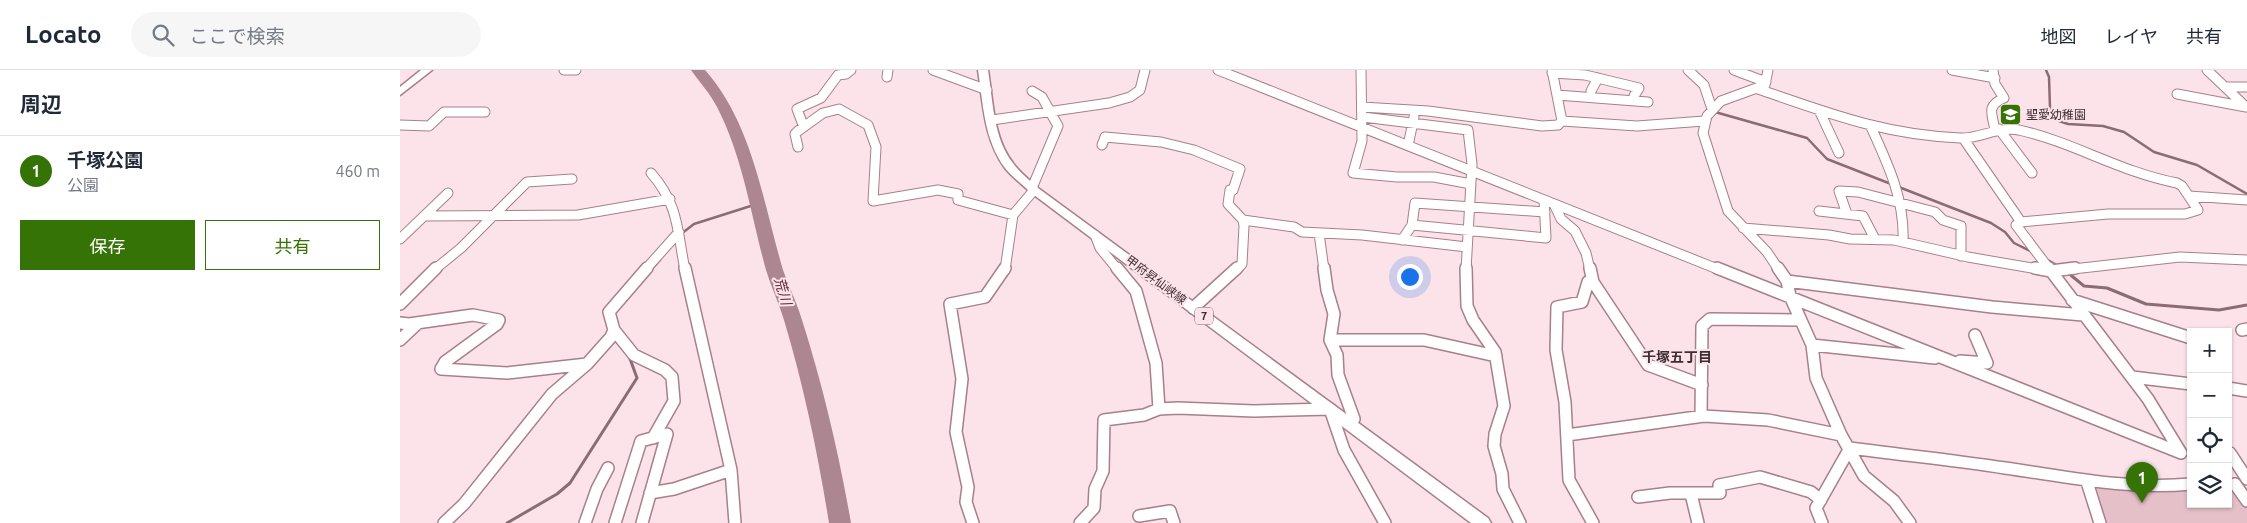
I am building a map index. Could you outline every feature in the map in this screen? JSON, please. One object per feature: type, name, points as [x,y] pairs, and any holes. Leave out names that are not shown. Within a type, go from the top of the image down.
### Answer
[{"type":"main road","points":[[400,92],[427,70]]},
{"type":"main road","name":"甲府昇仙峡線","points":[[983,70],[1000,151],[1008,166],[1033,189],[1483,523]]},
{"type":"street","points":[[564,70],[576,70]]},
{"type":"street","points":[[803,126],[797,109],[821,98],[838,75],[846,74],[851,70]]},
{"type":"street","points":[[934,70],[987,90]]},
{"type":"street","points":[[992,120],[1050,110],[1109,103],[1130,97],[1140,90],[1145,70]]},
{"type":"street","points":[[1218,70],[1363,117],[1472,171],[2181,453],[2148,399],[2016,225],[2021,222],[2063,216],[2132,212],[2195,212],[2198,210],[2177,183],[2145,176],[2040,136],[2017,130],[1997,130],[1963,138],[1871,127],[1758,89]]},
{"type":"street","points":[[1361,70],[1363,117],[1360,151],[1353,173],[1397,177],[1434,177],[1471,184]]},
{"type":"street","points":[[1688,70],[1704,85],[1712,109]]},
{"type":"street","points":[[1734,70],[1766,82]]},
{"type":"street","points":[[1768,70],[1766,82],[1758,89],[1727,97],[1716,104],[1704,121],[1703,136],[1722,188],[1725,205],[1767,252],[1787,281],[1790,296],[1812,345],[1816,378],[1841,434],[1864,476],[1894,501],[1910,523]]},
{"type":"street","points":[[1952,70],[1994,74],[1995,84],[2004,98],[1993,103],[1991,107],[1997,130],[2032,173]]},
{"type":"street","points":[[2207,70],[2246,108]]},
{"type":"street","points":[[1562,121],[1552,71],[1585,75],[1639,88],[1634,96]]},
{"type":"street","points":[[1591,92],[1598,78]]},
{"type":"street","points":[[2225,87],[2247,87]]},
{"type":"street","points":[[973,523],[966,502],[968,487],[956,432],[962,379],[950,304],[985,297],[1005,271],[1013,214],[1033,189],[1058,126],[1042,97],[1032,91]]},
{"type":"street","points":[[2177,94],[2246,108]]},
{"type":"street","points":[[1558,95],[1648,102]]},
{"type":"street","points":[[798,147],[795,134],[803,126],[832,109],[838,108],[868,125],[876,147],[873,201],[938,190],[958,194],[958,200],[1013,214]]},
{"type":"street","points":[[1819,110],[1839,154]]},
{"type":"street","points":[[1363,117],[1428,111],[1542,126],[1558,125],[1562,121],[1637,126],[1704,121]]},
{"type":"street","points":[[400,124],[429,126],[444,112],[485,112]]},
{"type":"street","points":[[1409,141],[1415,112]]},
{"type":"street","points":[[1363,117],[1468,130],[1470,135],[1472,171],[1465,283],[1467,306],[1473,320],[1489,341],[1496,356],[1504,406],[1495,434],[1494,446],[1504,489],[1520,523]]},
{"type":"street","points":[[1871,127],[1894,181],[1900,203],[1904,233],[1903,242]]},
{"type":"street","points":[[1102,145],[1105,137],[1161,142],[1194,150],[1240,168],[1234,190],[1230,190],[1228,204],[1243,220],[1242,264],[1193,308]]},
{"type":"street","points":[[1963,138],[2021,222]]},
{"type":"street","points":[[651,173],[664,188],[670,199],[679,232],[689,290],[731,470],[735,523]]},
{"type":"street","points":[[400,304],[430,273],[461,248],[527,182],[572,179]]},
{"type":"street","points":[[1847,214],[1840,191],[1858,192],[1935,212],[1942,220],[1961,226],[1961,256]]},
{"type":"street","points":[[400,239],[448,194]]},
{"type":"street","points":[[2188,196],[2247,200]]},
{"type":"street","points":[[425,216],[590,214],[670,199]]},
{"type":"street","points":[[1402,240],[1412,225],[1415,202],[1545,212]]},
{"type":"street","points":[[1412,225],[1546,238],[1545,212],[1549,202]]},
{"type":"street","points":[[1549,202],[1562,219],[1575,231],[1575,236],[1586,254],[1593,282],[1648,365],[1702,385]]},
{"type":"street","points":[[1819,210],[1863,216],[1876,239]]},
{"type":"street","points":[[1243,220],[1294,227],[1302,232],[1467,247]]},
{"type":"street","points":[[1744,228],[1829,235],[1850,239],[1903,242],[1961,256],[2051,271],[2180,257],[2247,260]]},
{"type":"street","points":[[653,438],[674,401],[672,377],[665,370],[634,355],[614,330],[609,312],[679,232]]},
{"type":"street","points":[[1319,233],[1327,290],[1334,314],[1330,340],[1337,355],[1338,375],[1354,419],[1350,424]]},
{"type":"street","points":[[1096,236],[1100,248],[1136,291],[1156,363],[1159,409]]},
{"type":"street","points":[[1787,281],[1992,307],[2083,315]]},
{"type":"street","points":[[1592,523],[1569,480],[1565,402],[1556,350],[1557,307],[1582,302],[1588,282],[1593,282]]},
{"type":"street","points":[[2072,300],[2187,337]]},
{"type":"street","points":[[400,323],[418,323],[473,315],[499,320],[497,324],[445,362],[441,369],[507,373],[587,364]]},
{"type":"street","points":[[1701,416],[1702,326],[1710,319],[1800,320]]},
{"type":"street","points":[[400,340],[418,323]]},
{"type":"street","points":[[444,523],[464,504],[552,394],[587,364],[614,330]]},
{"type":"street","points":[[1812,345],[1987,363],[1975,335]]},
{"type":"street","points":[[1330,340],[1439,341],[1496,356]]},
{"type":"street","points":[[2132,377],[2187,384]]},
{"type":"street","points":[[2232,389],[2247,391]]},
{"type":"street","points":[[1080,523],[1094,508],[1094,488],[1103,471],[1104,420],[1144,415],[1159,409],[1178,408],[1254,411],[1330,409],[1344,450],[1385,523]]},
{"type":"street","points":[[1567,435],[1701,416],[1768,420],[1841,434]]},
{"type":"street","points":[[615,523],[641,441],[667,434],[642,523]]},
{"type":"street","points":[[1850,448],[2006,468],[2087,482],[2159,486],[2187,484]]},
{"type":"street","points":[[1822,523],[1816,508],[1850,448]]},
{"type":"street","points":[[2232,456],[2247,479],[2232,484]]},
{"type":"street","points":[[585,523],[596,490],[608,468]]},
{"type":"street","points":[[650,493],[674,490],[731,470]]},
{"type":"street","points":[[1638,497],[1670,493],[1720,493],[1719,485],[1760,477],[1811,492],[1821,500]]},
{"type":"street","points":[[2087,482],[2100,523]]},
{"type":"street","points":[[2232,485],[2247,501]]},
{"type":"street","points":[[1691,494],[1698,523]]},
{"type":"street","points":[[1139,516],[1170,510],[1174,523]]},
{"type":"shaded area","points":[[2087,482],[2187,484],[2187,508],[2232,508],[2232,492],[2242,495],[2247,501],[2247,523],[2100,523]]},
{"type":"waterway","name":"荒川","points":[[698,70],[712,86],[725,109],[746,163],[775,270],[791,314],[807,370],[826,446],[840,523]]},
{"type":"waterway","points":[[2046,70],[2049,77],[2050,108],[2059,121],[2068,124],[2103,126],[2124,132],[2154,152],[2197,165],[2247,194]]},
{"type":"waterway","points":[[1716,110],[1715,112],[1807,138],[1827,159],[1991,223],[2005,232],[2014,243],[2034,253]]},
{"type":"waterway","points":[[681,234],[694,224],[757,204]]},
{"type":"waterway","points":[[2046,259],[2060,267]]},
{"type":"waterway","points":[[652,268],[651,270],[660,260]]},
{"type":"waterway","points":[[2067,272],[2084,286],[2107,288],[2146,304],[2219,310],[2247,305]]},
{"type":"waterway","points":[[507,523],[557,494],[570,483],[637,378],[629,356]]},
{"type":"place","name":"聖愛幼稚園","points":[[2010,115]]},
{"type":"place","name":"千塚公園","points":[[2142,503]]},
{"type":"district","name":"千塚五丁目","points":[[1677,357]]}]
